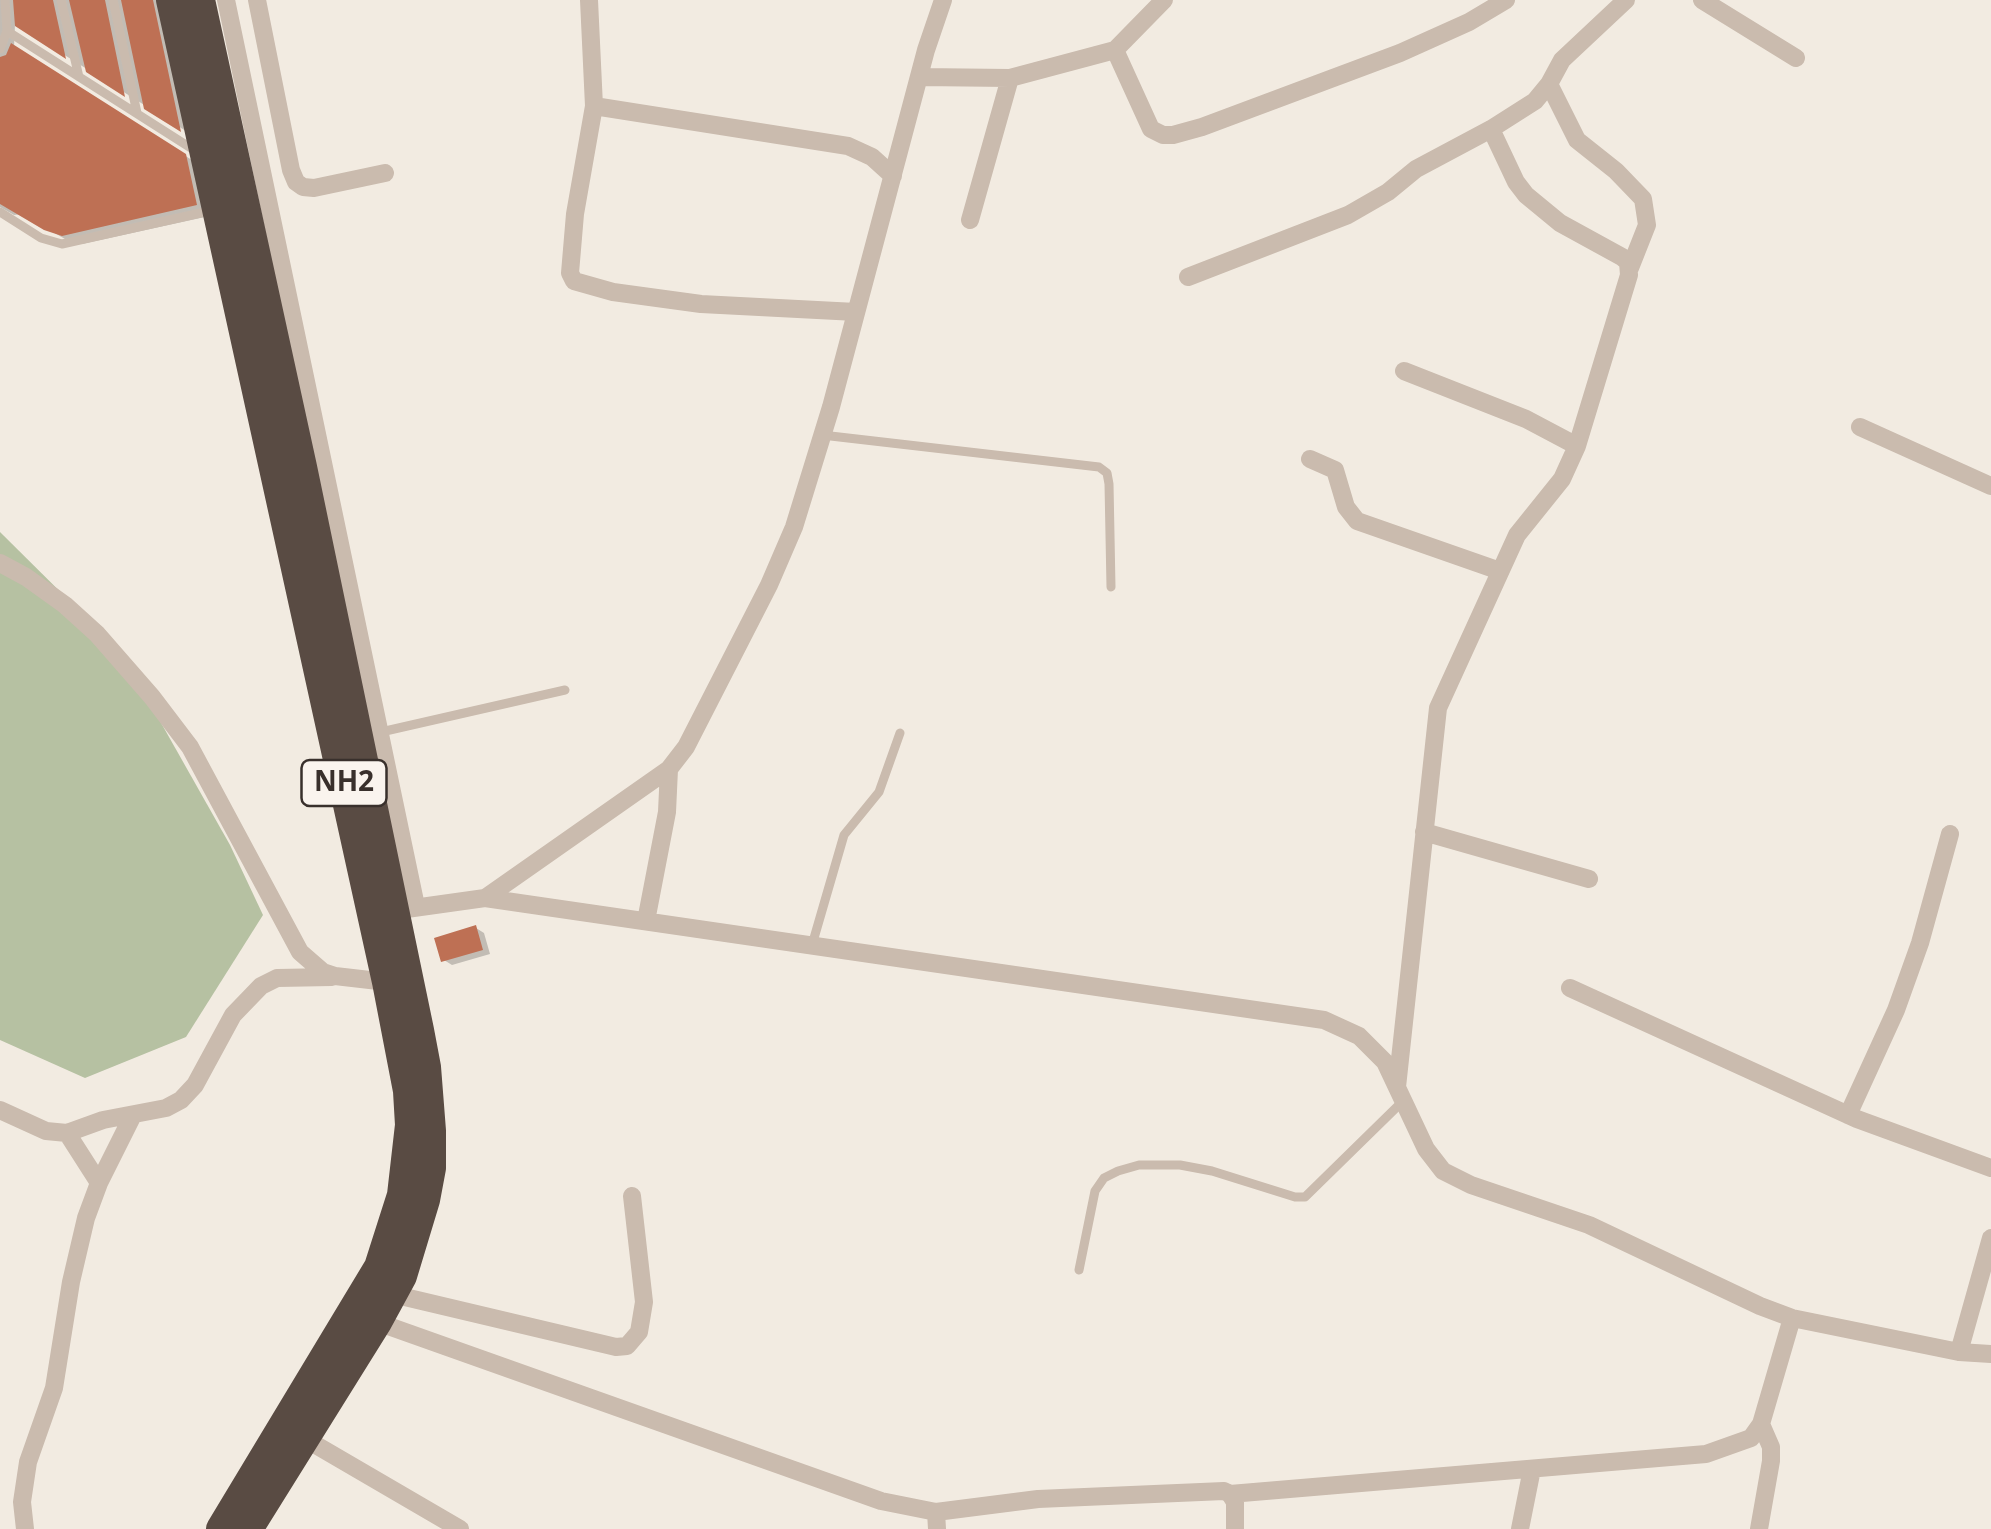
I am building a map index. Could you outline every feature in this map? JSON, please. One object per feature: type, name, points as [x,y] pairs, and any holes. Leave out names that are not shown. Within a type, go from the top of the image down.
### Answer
[{"type":"highway","name":"NH2","points":[[171,0],[216,209],[394,910],[388,982],[409,1108],[402,1195],[380,1267],[248,1529]]},
{"type":"highway","name":"NH2","points":[[200,0],[394,910],[426,1067],[432,1131],[431,1168],[416,1240],[392,1294],[377,1322],[221,1529]]},
{"type":"street","points":[[226,0],[380,732],[394,910],[485,898],[1324,1020],[1360,1036],[1384,1062],[1426,1149],[1443,1172],[1589,1226],[1792,1318],[1959,1352],[1991,1354]]},
{"type":"street","points":[[257,0],[296,182],[314,188],[385,174]]},
{"type":"street","points":[[589,0],[594,106],[575,214],[570,273],[574,281],[671,301],[856,312]]},
{"type":"street","points":[[485,898],[669,769],[686,747],[769,585],[794,526],[822,435],[943,0]]},
{"type":"street","points":[[920,77],[1010,78],[1115,50],[1164,0]]},
{"type":"street","points":[[1115,50],[1152,129],[1174,135],[1400,54],[1506,0]]},
{"type":"street","points":[[1188,277],[1348,215],[1388,192],[1416,169],[1491,129],[1535,101],[1562,60],[1626,0]]},
{"type":"street","points":[[1702,0],[1796,58]]},
{"type":"street","points":[[970,220],[1010,78]]},
{"type":"street","points":[[1400,1095],[1438,708],[1517,535],[1562,480],[1577,446],[1630,268],[1647,225],[1643,199],[1577,140],[1549,84]]},
{"type":"street","points":[[594,106],[848,146],[872,158],[893,176]]},
{"type":"street","points":[[1491,129],[1516,182],[1538,207],[1622,256],[1630,268]]},
{"type":"street","points":[[1404,371],[1526,419],[1577,446]]},
{"type":"street","points":[[1860,427],[1991,486]]},
{"type":"street","points":[[1310,460],[1335,470],[1346,506],[1357,520],[1500,570]]},
{"type":"street","points":[[0,563],[65,604],[98,634],[152,696],[190,747],[300,952],[323,972],[335,976]]},
{"type":"street","points":[[646,921],[668,812],[669,769]]},
{"type":"street","points":[[1424,832],[1589,879]]},
{"type":"street","points":[[1848,1115],[1896,1010],[1920,943],[1950,834]]},
{"type":"street","points":[[0,1110],[46,1131],[67,1133],[103,1120],[166,1108],[181,1100],[195,1085],[233,1015],[261,986],[276,978],[335,976],[388,982]]},
{"type":"street","points":[[1570,988],[1848,1115],[1991,1168]]},
{"type":"street","points":[[25,1529],[22,1502],[28,1462],[54,1388],[86,1218],[98,1183],[133,1115]]},
{"type":"street","points":[[67,1133],[98,1183]]},
{"type":"street","points":[[392,1294],[628,1346],[635,1341],[643,1320],[632,1196]]},
{"type":"street","points":[[1959,1352],[1991,1238]]},
{"type":"street","points":[[377,1322],[937,1521],[1038,1499],[1230,1494],[1706,1454],[1750,1438],[1761,1424],[1792,1318]]},
{"type":"street","points":[[1759,1529],[1771,1461],[1761,1424]]},
{"type":"street","points":[[294,1433],[460,1529]]},
{"type":"street","points":[[1520,1529],[1532,1470]]},
{"type":"street","points":[[1230,1494],[1235,1502],[1235,1529]]},
{"type":"lane","points":[[0,49],[7,30],[4,0]]},
{"type":"lane","points":[[61,0],[80,77]]},
{"type":"lane","points":[[113,0],[138,114]]},
{"type":"lane","points":[[7,30],[205,156]]},
{"type":"lane","points":[[0,212],[40,238],[62,244],[216,209]]},
{"type":"lane","points":[[822,435],[1100,467],[1110,484],[1111,586]]},
{"type":"lane","points":[[380,732],[565,690]]},
{"type":"lane","points":[[812,945],[844,835],[880,792],[900,733]]},
{"type":"lane","points":[[1078,1270],[1096,1191],[1104,1178],[1118,1170],[1180,1166],[1305,1197],[1400,1095]]},
{"type":"green space","points":[[0,532],[121,652],[230,845],[263,915],[186,1037],[85,1078],[0,1040]]},
{"type":"building","points":[[13,0],[53,0],[66,59],[15,26]]},
{"type":"building","points":[[69,0],[105,0],[125,97],[86,72]]},
{"type":"building","points":[[121,0],[153,0],[181,132],[144,109]]},
{"type":"building","points":[[11,43],[186,154],[197,205],[62,236],[0,204],[0,57],[6,55]]},
{"type":"building","points":[[476,925],[483,950],[441,962],[434,938]]}]
